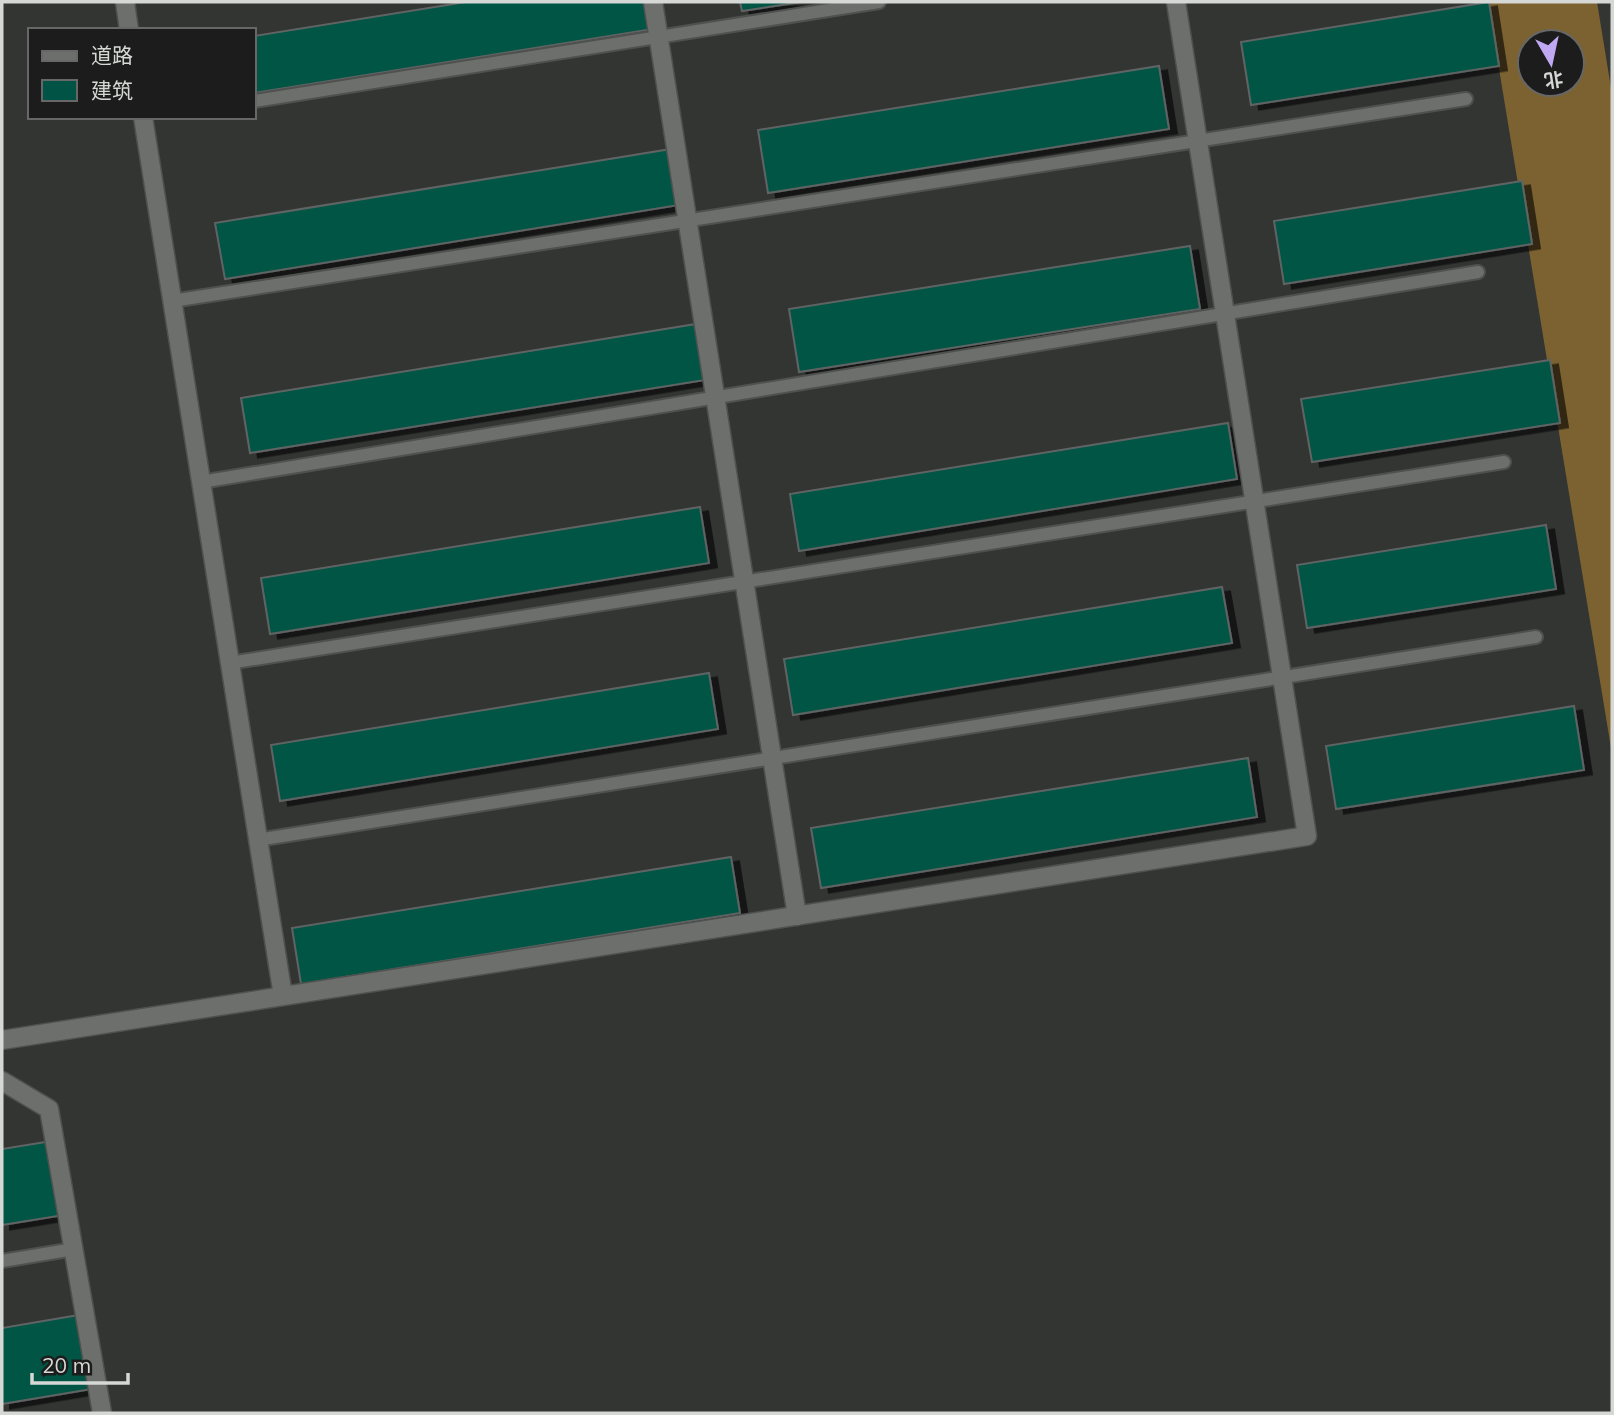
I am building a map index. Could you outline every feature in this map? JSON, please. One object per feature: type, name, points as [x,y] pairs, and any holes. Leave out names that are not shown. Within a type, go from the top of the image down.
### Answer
[{"type":"street","points":[[125,2],[129,28]]},
{"type":"street","points":[[653,2],[797,916]]},
{"type":"street","points":[[2,1040],[1307,836],[1176,2]]},
{"type":"street","points":[[147,119],[172,301],[282,996]]},
{"type":"street","points":[[2,1080],[49,1109],[102,1413]]},
{"type":"lane","points":[[256,102],[879,2]]},
{"type":"lane","points":[[172,301],[1466,99]]},
{"type":"lane","points":[[201,482],[1478,272]]},
{"type":"lane","points":[[229,663],[1504,462]]},
{"type":"lane","points":[[257,840],[1536,638]]},
{"type":"lane","points":[[2,1261],[74,1249]]},
{"type":"shaded area","points":[[1488,2],[1597,2],[1612,94],[1612,754]]},
{"type":"building","points":[[466,2],[649,2],[653,29],[256,93],[256,36]]},
{"type":"building","points":[[740,2],[802,2],[742,11]]},
{"type":"building","points":[[1489,2],[1499,66],[1251,105],[1241,42]]},
{"type":"building","points":[[1159,66],[1169,129],[768,193],[758,130]]},
{"type":"building","points":[[671,149],[679,205],[225,279],[215,223]]},
{"type":"building","points":[[1522,181],[1532,244],[1284,284],[1274,221]]},
{"type":"building","points":[[1190,246],[1200,309],[799,372],[789,309]]},
{"type":"building","points":[[696,324],[705,380],[250,453],[241,398]]},
{"type":"building","points":[[1550,360],[1560,423],[1312,462],[1301,399]]},
{"type":"building","points":[[1228,423],[1237,479],[799,551],[790,494]]},
{"type":"building","points":[[700,507],[709,563],[270,634],[261,578]]},
{"type":"building","points":[[1546,525],[1556,589],[1307,628],[1297,565]]},
{"type":"building","points":[[1222,587],[1232,643],[793,715],[784,659]]},
{"type":"building","points":[[709,673],[718,729],[280,801],[271,745]]},
{"type":"building","points":[[1574,706],[1584,770],[1336,809],[1326,746]]},
{"type":"building","points":[[1248,758],[1257,817],[821,888],[811,828]]},
{"type":"building","points":[[731,857],[740,913],[301,984],[292,928]]},
{"type":"building","points":[[52,1141],[64,1215],[2,1225],[2,1149]]},
{"type":"building","points":[[79,1315],[92,1389],[2,1404],[2,1328]]}]
